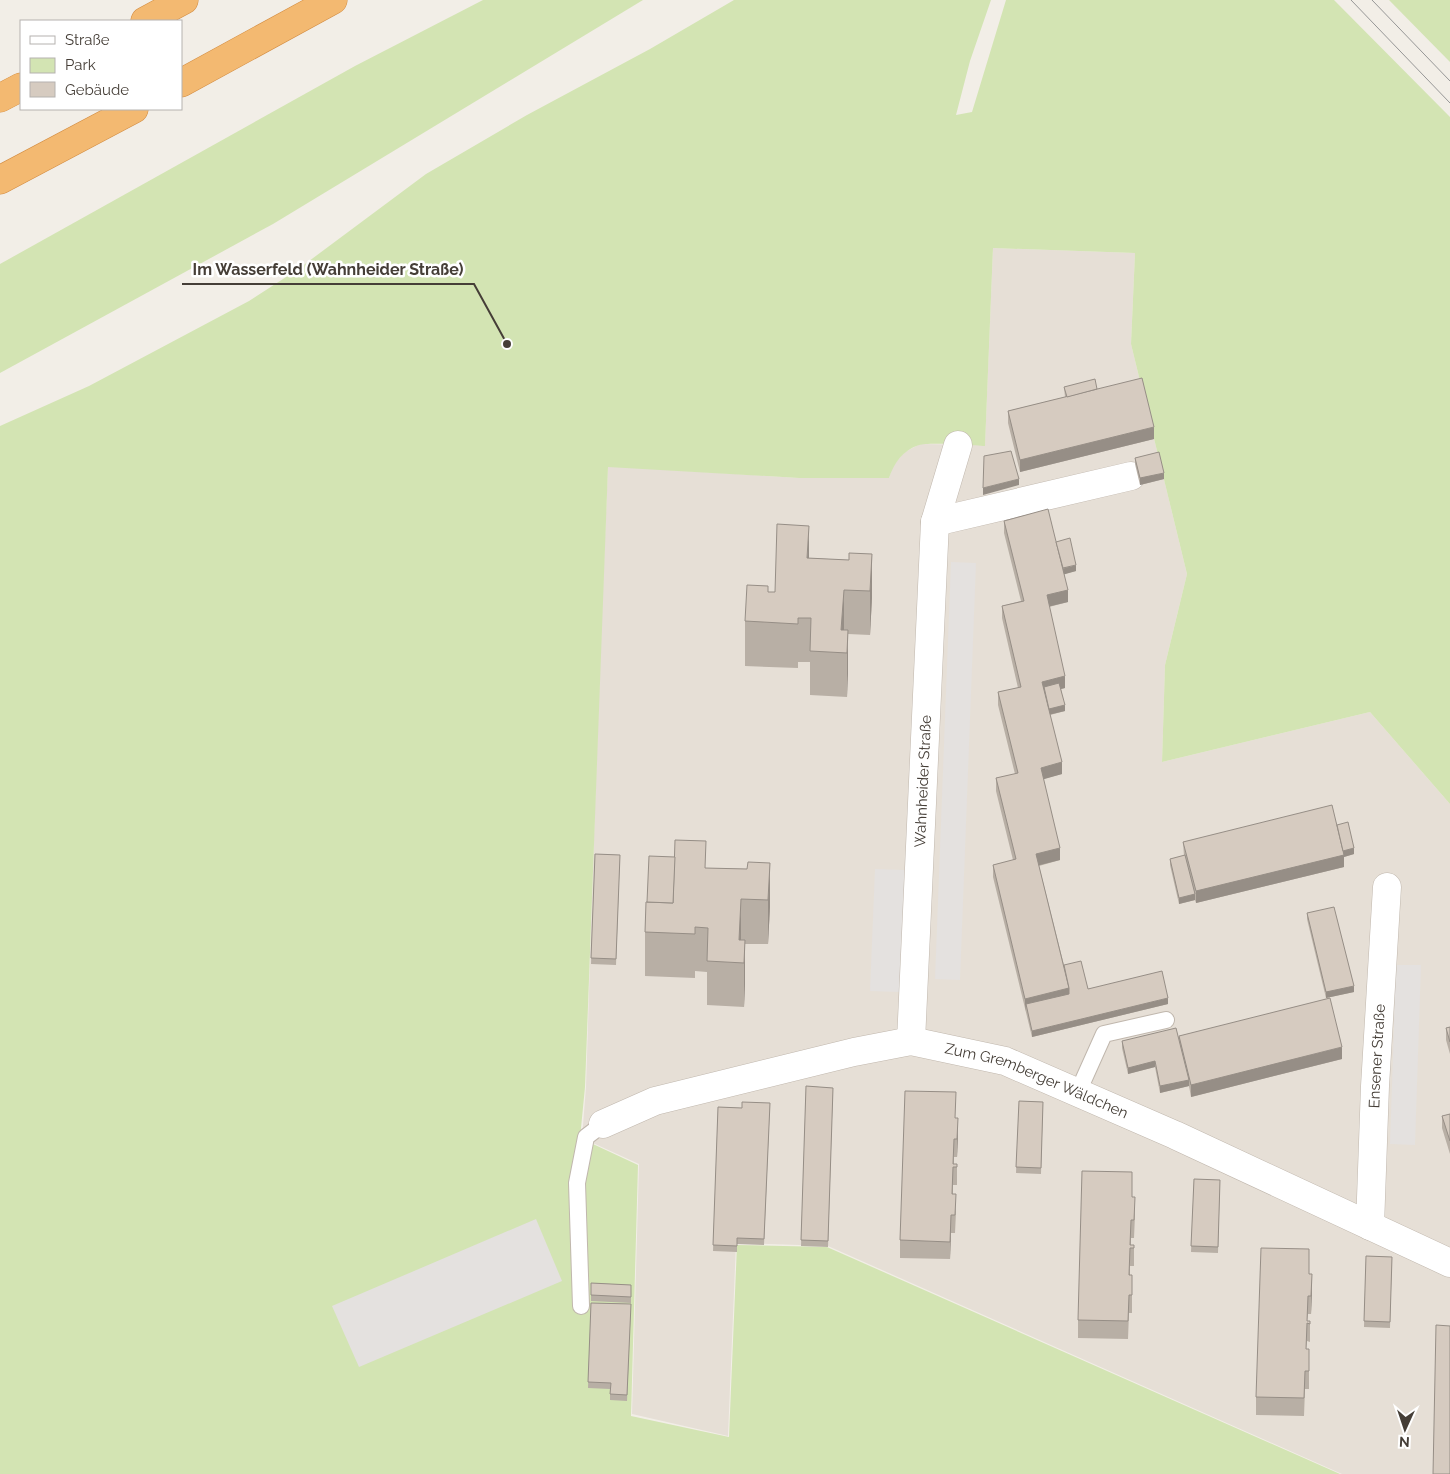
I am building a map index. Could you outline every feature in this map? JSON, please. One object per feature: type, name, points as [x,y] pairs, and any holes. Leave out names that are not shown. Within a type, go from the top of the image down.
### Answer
[{"type":"highway","points":[[147,20],[184,0]]},
{"type":"highway","points":[[182,82],[333,0]]},
{"type":"highway","points":[[0,98],[20,88]]},
{"type":"highway","points":[[0,180],[132,110]]},
{"type":"street","name":"Wahnheider Straße","points":[[911,1041],[935,522],[958,445]]},
{"type":"street","points":[[935,522],[1131,476]]},
{"type":"street","name":"Ensener Straße","points":[[1370,1226],[1375,1086],[1387,887]]},
{"type":"street","name":"Zum Gremberger Wäldchen","points":[[603,1124],[655,1101],[854,1052],[911,1041],[1005,1061],[1175,1135],[1450,1263]]},
{"type":"lane","points":[[1078,1092],[1104,1034],[1166,1020]]},
{"type":"lane","points":[[581,1306],[577,1183],[586,1138],[603,1124]]},
{"type":"shaded area","points":[[993,248],[1135,253],[1131,344],[1187,574],[1165,665],[1162,762],[1370,712],[1450,804],[1450,1474],[1342,1474],[828,1246],[736,1243],[728,1436],[632,1414],[639,1164],[582,1138],[586,1087],[608,466],[799,478],[889,478],[893,465],[905,452],[920,444],[985,445]]},
{"type":"shaded area","points":[[951,562],[976,563],[960,980],[935,979]]},
{"type":"shaded area","points":[[875,869],[905,870],[899,992],[870,991]]},
{"type":"shaded area","points":[[1396,965],[1421,965],[1415,1145],[1390,1144]]},
{"type":"shaded area","points":[[536,1219],[562,1281],[359,1367],[332,1306]]},
{"type":"green space","points":[[483,0],[643,0],[273,224],[0,373],[0,264],[355,66]]},
{"type":"green space","points":[[734,0],[991,0],[970,61],[956,115],[972,112],[1006,0],[1334,0],[1450,117],[1450,804],[1370,712],[1162,762],[1165,665],[1187,574],[1131,344],[1135,253],[993,248],[985,446],[924,444],[913,447],[900,458],[889,478],[799,478],[608,467],[585,1087],[580,1138],[638,1165],[631,1416],[729,1437],[737,1245],[827,1247],[1340,1474],[0,1474],[0,426],[89,386],[249,301],[297,270],[426,174],[527,115],[650,49]]},
{"type":"green space","points":[[1389,0],[1450,0],[1450,62]]},
{"type":"building","points":[[1142,378],[1154,427],[1020,460],[1008,411]]},
{"type":"building","points":[[1095,379],[1097,389],[1067,397],[1064,387]]},
{"type":"building","points":[[1011,451],[1019,479],[983,488],[984,456]]},
{"type":"building","points":[[1159,452],[1164,473],[1140,478],[1135,458]]},
{"type":"building","points":[[1048,509],[1068,590],[1047,595],[1065,676],[1042,682],[1062,762],[1041,768],[1060,848],[1036,854],[1069,988],[1025,999],[993,865],[1016,859],[996,778],[1018,773],[998,692],[1021,687],[1002,606],[1024,601],[1004,521]]},
{"type":"building","points":[[777,524],[809,526],[807,558],[849,560],[849,553],[872,554],[870,591],[844,590],[841,630],[848,630],[847,653],[810,651],[811,618],[798,618],[798,624],[745,621],[747,585],[768,586],[768,592],[775,592]]},
{"type":"building","points":[[1070,538],[1076,565],[1063,568],[1056,542]]},
{"type":"building","points":[[1059,683],[1065,705],[1049,709],[1044,687]]},
{"type":"building","points":[[1332,805],[1344,855],[1196,891],[1183,842]]},
{"type":"building","points":[[1348,822],[1354,848],[1343,851],[1337,825]]},
{"type":"building","points":[[675,840],[706,841],[705,868],[747,869],[748,862],[770,863],[768,900],[741,899],[739,940],[745,940],[744,963],[707,961],[708,928],[695,927],[695,934],[645,932],[646,902],[673,903]]},
{"type":"building","points":[[595,854],[620,855],[616,959],[591,958]]},
{"type":"building","points":[[1185,855],[1195,894],[1179,898],[1170,859]]},
{"type":"building","points":[[649,856],[675,857],[673,903],[647,902]]},
{"type":"building","points":[[1334,907],[1354,986],[1326,992],[1307,913]]},
{"type":"building","points":[[1081,961],[1088,989],[1162,971],[1168,998],[1032,1031],[1026,1004],[1069,994],[1064,965]]},
{"type":"building","points":[[1330,998],[1342,1047],[1191,1085],[1179,1036]]},
{"type":"building","points":[[1450,1027],[1450,1042],[1446,1028]]},
{"type":"building","points":[[1176,1028],[1189,1080],[1160,1086],[1155,1061],[1128,1068],[1122,1041]]},
{"type":"building","points":[[806,1086],[833,1088],[828,1241],[801,1240]]},
{"type":"building","points":[[905,1091],[956,1092],[955,1118],[958,1118],[957,1139],[954,1139],[953,1164],[957,1164],[957,1167],[953,1167],[952,1194],[956,1194],[955,1215],[951,1215],[950,1242],[900,1240]]},
{"type":"building","points":[[1019,1101],[1043,1102],[1041,1168],[1016,1167]]},
{"type":"building","points":[[742,1102],[770,1103],[764,1239],[737,1238],[737,1246],[713,1245],[718,1107],[742,1108]]},
{"type":"building","points":[[1450,1114],[1450,1141],[1442,1116]]},
{"type":"building","points":[[1082,1171],[1132,1172],[1132,1197],[1135,1197],[1134,1220],[1131,1220],[1130,1245],[1134,1245],[1134,1248],[1130,1248],[1129,1275],[1132,1275],[1132,1295],[1129,1295],[1128,1321],[1078,1320]]},
{"type":"building","points":[[1194,1179],[1220,1180],[1218,1247],[1191,1246]]},
{"type":"building","points":[[1261,1248],[1309,1249],[1309,1274],[1312,1274],[1311,1296],[1308,1296],[1307,1321],[1310,1321],[1310,1324],[1307,1323],[1306,1349],[1309,1349],[1309,1371],[1305,1371],[1304,1398],[1256,1397]]},
{"type":"building","points":[[1366,1256],[1392,1257],[1390,1322],[1364,1321]]},
{"type":"building","points":[[591,1283],[631,1285],[631,1297],[591,1295]]},
{"type":"building","points":[[591,1303],[631,1304],[627,1395],[610,1394],[611,1383],[588,1382]]},
{"type":"building","points":[[1436,1325],[1450,1326],[1450,1474],[1433,1474]]},
{"type":"tram line","points":[[1351,0],[1450,103]]},
{"type":"tram line","points":[[1372,0],[1450,81]]},
{"type":"place","name":"Im Wasserfeld (Wahnheider Straße)","points":[[507,344]]}]
